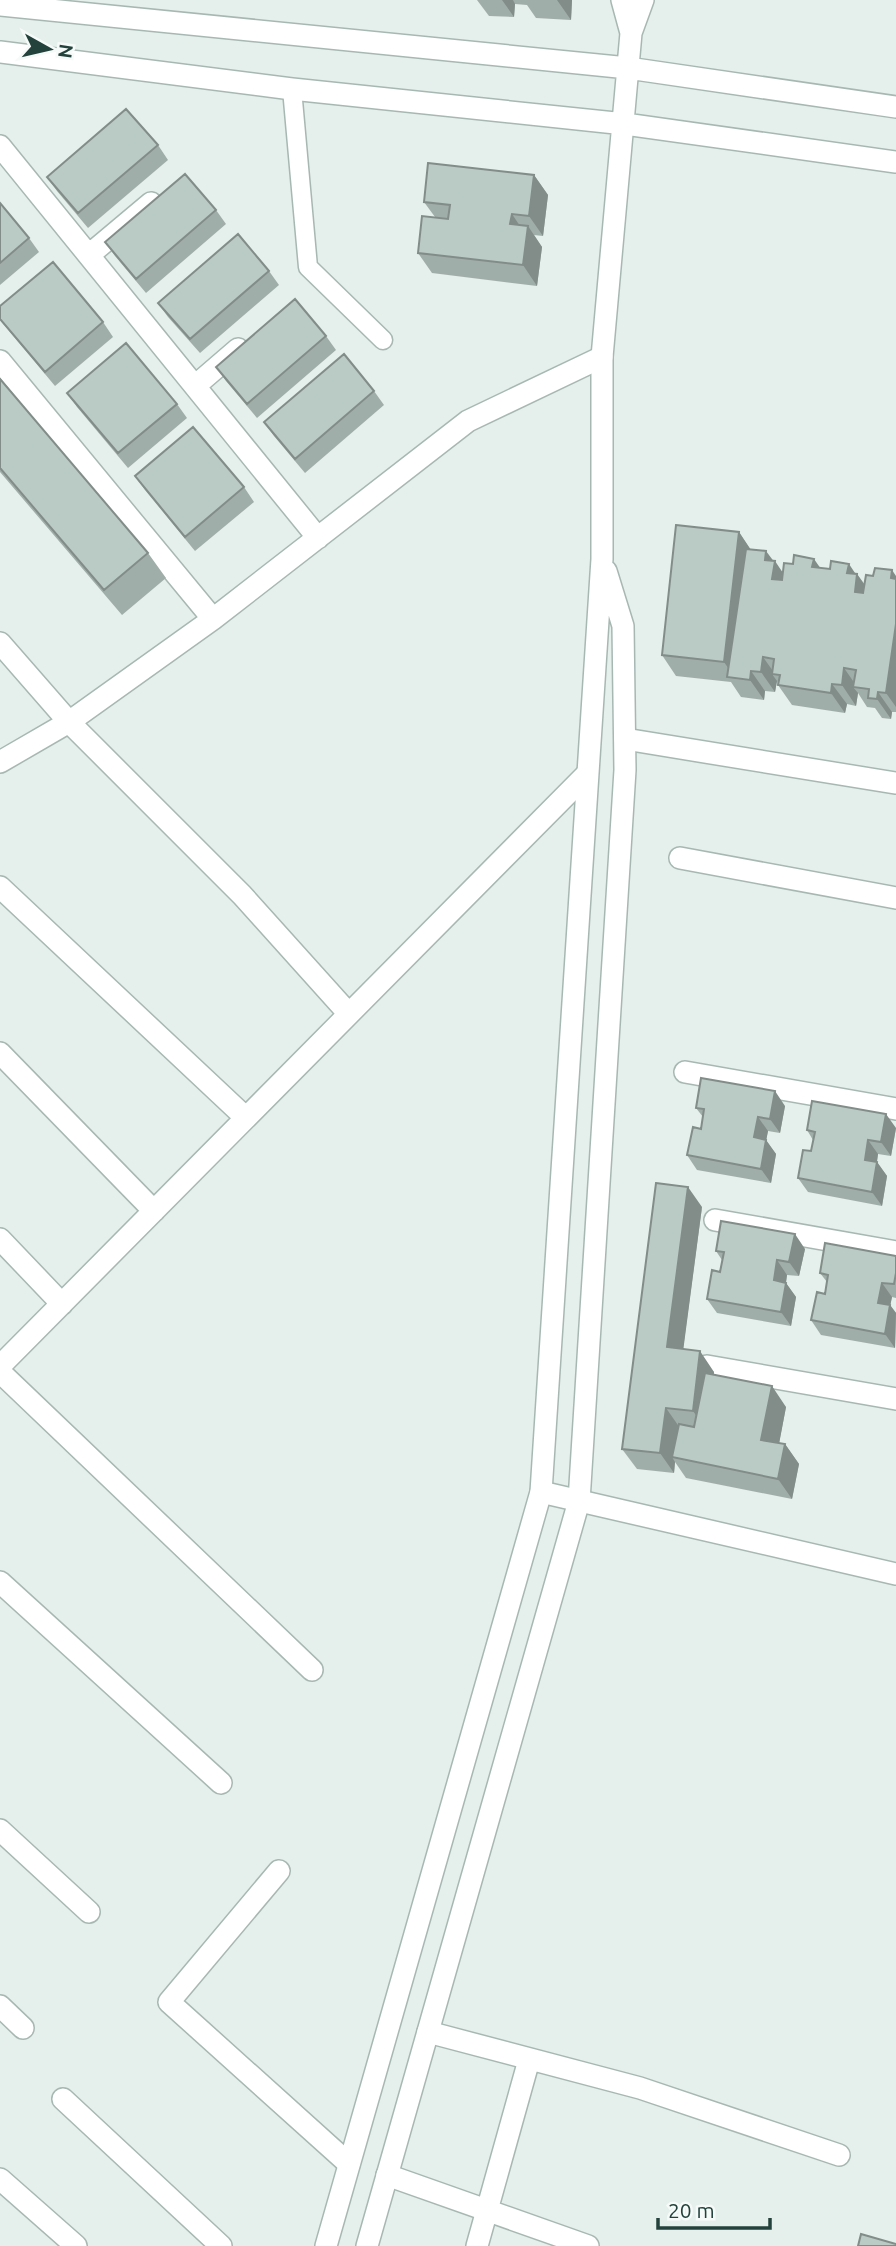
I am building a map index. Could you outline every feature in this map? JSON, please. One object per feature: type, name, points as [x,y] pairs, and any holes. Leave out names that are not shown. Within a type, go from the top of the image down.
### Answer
[{"type":"street","points":[[622,0],[631,33]]},
{"type":"street","points":[[326,2246],[541,1492],[602,559],[602,357],[625,124],[631,33],[643,0]]},
{"type":"street","points":[[0,5],[628,68],[896,107]]},
{"type":"street","points":[[0,52],[292,89],[625,124],[896,162]]},
{"type":"street","points":[[0,146],[318,538]]},
{"type":"street","points":[[89,255],[160,195]]},
{"type":"street","points":[[195,386],[251,338]]},
{"type":"street","points":[[0,762],[69,722],[213,619],[468,421],[602,357]]},
{"type":"street","points":[[0,361],[213,619]]},
{"type":"street","points":[[367,2246],[579,1501],[625,739],[623,626],[602,559]]},
{"type":"street","points":[[0,643],[69,722],[242,895],[349,1014]]},
{"type":"street","points":[[625,739],[895,783]]},
{"type":"street","points":[[0,1366],[586,775]]},
{"type":"street","points":[[680,858],[896,898]]},
{"type":"street","points":[[0,887],[246,1118]]},
{"type":"street","points":[[0,1053],[154,1211]]},
{"type":"street","points":[[685,1072],[896,1109]]},
{"type":"street","points":[[715,1220],[896,1252]]},
{"type":"street","points":[[0,1239],[62,1304]]},
{"type":"street","points":[[707,1366],[896,1399]]},
{"type":"street","points":[[0,1372],[312,1670]]},
{"type":"street","points":[[541,1492],[896,1574]]},
{"type":"street","points":[[0,1582],[221,1783]]},
{"type":"street","points":[[0,1830],[89,1912]]},
{"type":"street","points":[[279,1871],[169,2002],[349,2164]]},
{"type":"street","points":[[0,2006],[23,2028]]},
{"type":"street","points":[[428,2032],[640,2088],[839,2155]]},
{"type":"street","points":[[477,2246],[530,2060]]},
{"type":"street","points":[[63,2099],[221,2246]]},
{"type":"street","points":[[387,2175],[486,2213],[588,2246]]},
{"type":"street","points":[[0,2179],[76,2246]]},
{"type":"lane","points":[[292,89],[308,267],[383,340]]},
{"type":"building","points":[[126,109],[158,145],[78,213],[47,177]]},
{"type":"building","points":[[428,163],[534,175],[529,216],[512,214],[510,224],[528,226],[523,265],[418,253],[422,216],[448,219],[450,205],[424,202]]},
{"type":"building","points":[[185,174],[216,210],[136,279],[105,242]]},
{"type":"building","points":[[0,203],[29,238],[0,263]]},
{"type":"building","points":[[238,234],[269,271],[190,339],[158,303]]},
{"type":"building","points":[[53,262],[103,322],[45,372],[0,319],[0,306]]},
{"type":"building","points":[[295,299],[326,336],[247,404],[216,367]]},
{"type":"building","points":[[126,343],[177,404],[118,453],[67,393]]},
{"type":"building","points":[[344,354],[374,391],[295,459],[264,422]]},
{"type":"building","points":[[0,379],[148,553],[104,590],[0,468]]},
{"type":"building","points":[[193,427],[244,487],[185,537],[135,476]]},
{"type":"building","points":[[676,525],[739,532],[724,662],[662,655]]},
{"type":"building","points":[[746,549],[766,551],[765,560],[775,561],[772,579],[782,580],[784,563],[793,564],[794,555],[814,559],[812,567],[830,569],[831,561],[849,564],[847,573],[857,574],[855,592],[863,593],[866,575],[873,576],[875,568],[892,570],[891,578],[896,579],[896,624],[886,693],[878,692],[877,699],[868,698],[869,689],[853,687],[856,670],[844,668],[842,685],[832,684],[831,693],[778,685],[780,675],[772,674],[774,659],[763,657],[761,672],[751,671],[750,680],[727,677]]},
{"type":"building","points":[[701,1078],[775,1091],[770,1119],[758,1117],[754,1137],[766,1140],[761,1169],[687,1155],[693,1127],[701,1129],[704,1109],[696,1108]]},
{"type":"building","points":[[812,1101],[886,1114],[881,1142],[868,1140],[865,1160],[877,1162],[872,1192],[798,1178],[803,1150],[811,1151],[815,1132],[807,1130]]},
{"type":"building","points":[[656,1183],[688,1187],[667,1347],[700,1351],[693,1411],[666,1408],[660,1453],[622,1449]]},
{"type":"building","points":[[721,1221],[795,1234],[789,1262],[777,1260],[774,1280],[786,1283],[781,1312],[707,1299],[712,1270],[720,1272],[724,1252],[716,1251]]},
{"type":"building","points":[[825,1243],[896,1256],[894,1284],[882,1283],[878,1303],[890,1305],[885,1334],[811,1320],[817,1292],[825,1294],[828,1275],[820,1273]]},
{"type":"building","points":[[705,1373],[772,1386],[761,1440],[785,1444],[778,1479],[672,1457],[679,1424],[694,1427]]},
{"type":"building","points":[[861,2234],[896,2244],[896,2246],[858,2246]]}]
